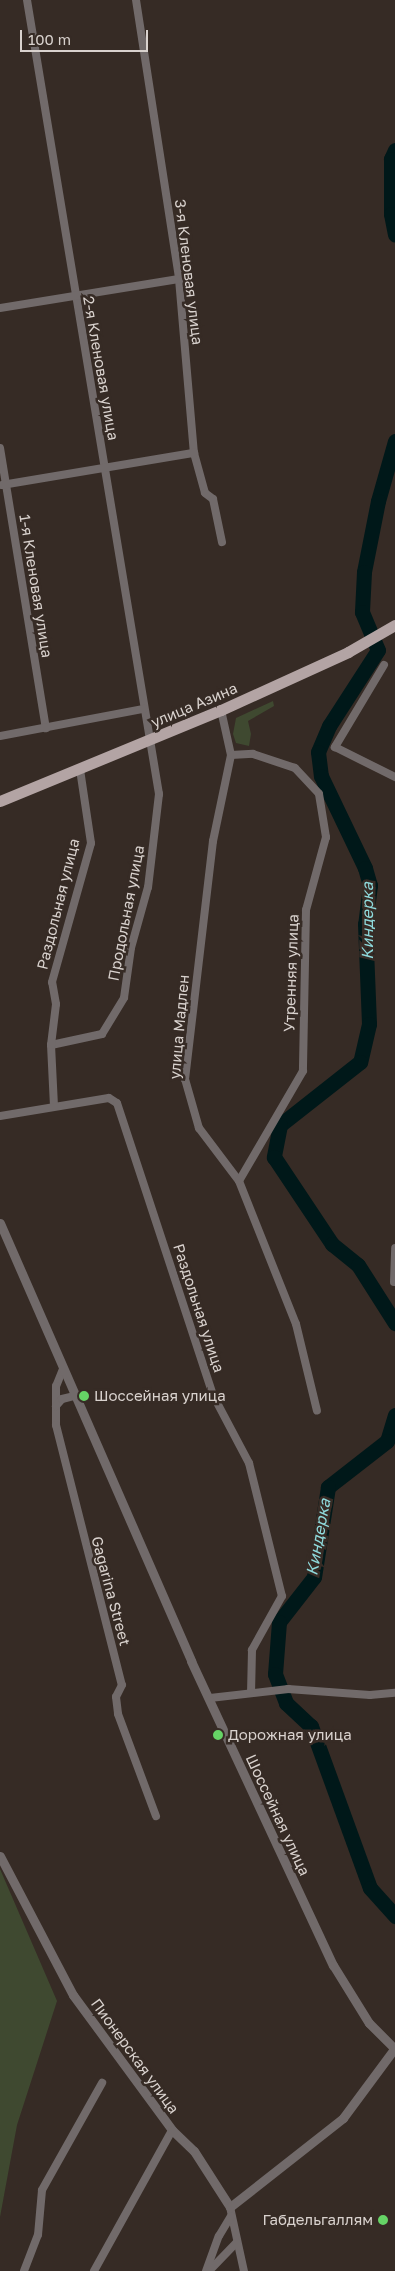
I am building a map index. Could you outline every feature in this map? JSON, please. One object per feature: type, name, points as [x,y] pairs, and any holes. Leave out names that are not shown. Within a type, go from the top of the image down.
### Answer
[{"type":"main road","name":"улица Азина","points":[[0,801],[222,710],[348,652],[395,625]]},
{"type":"street","name":"2-я Кленовая улица","points":[[26,0],[74,295],[105,468],[143,709],[151,740]]},
{"type":"street","name":"3-я Кленовая улица","points":[[136,0],[179,279],[194,453],[205,493],[213,499],[222,542]]},
{"type":"street","points":[[0,308],[179,279]]},
{"type":"street","name":"1-я Кленовая улица","points":[[0,448],[3,485],[46,728]]},
{"type":"street","points":[[3,485],[194,453]]},
{"type":"street","points":[[384,665],[336,747],[395,777]]},
{"type":"street","points":[[0,736],[143,709]]},
{"type":"street","name":"улица Мадлен","points":[[222,710],[231,755],[213,841],[186,1079],[199,1128],[239,1181],[296,1324],[317,1411]]},
{"type":"street","name":"Продольная улица","points":[[51,1044],[102,1034],[124,998],[131,948],[148,886],[159,794],[151,740]]},
{"type":"street","name":"Утренняя улица","points":[[231,755],[253,754],[295,768],[319,794],[326,837],[306,910],[302,1071],[239,1181]]},
{"type":"street","name":"Раздольная улица","points":[[54,1106],[51,1044],[56,1004],[52,982],[91,843],[80,769]]},
{"type":"street","name":"Раздольная улица","points":[[0,1116],[109,1098],[117,1103],[213,1395],[250,1464],[282,1596],[252,1650],[251,1693]]},
{"type":"street","name":"Шоссейная улица","points":[[0,1223],[74,1396],[210,1698],[338,1974],[369,2023],[394,2049]]},
{"type":"street","points":[[394,1282],[395,1248]]},
{"type":"street","name":"Gagarina Street","points":[[62,1369],[56,1386],[55,1408],[69,1487],[122,1685],[116,1697],[118,1714],[156,1816]]},
{"type":"street","points":[[55,1408],[62,1399],[74,1396]]},
{"type":"street","points":[[210,1698],[288,1689],[370,1695],[395,1693]]},
{"type":"street","name":"Пионерская улица","points":[[0,1856],[73,1995],[172,2130],[194,2151],[230,2212],[244,2271]]},
{"type":"street","points":[[208,2271],[218,2236],[230,2212],[343,2118],[394,2049]]},
{"type":"street","points":[[24,2271],[38,2235],[42,2190],[102,2083]]},
{"type":"street","points":[[94,2271],[172,2130]]},
{"type":"street","points":[[208,2271],[238,2242]]},
{"type":"green space","points":[[273,701],[274,706],[248,721],[251,734],[249,746],[236,743],[233,734],[236,718]]},
{"type":"green space","points":[[0,1869],[57,2001],[17,2125],[0,2217]]},
{"type":"waterway","name":"Киндерка","points":[[395,150],[391,159],[391,214],[395,235]]},
{"type":"waterway","name":"Киндерка","points":[[395,441],[378,501],[364,572],[362,612],[378,650],[329,726],[318,752],[321,776],[365,868],[370,885],[365,924],[369,1024],[360,1062],[280,1125],[274,1157],[332,1244],[358,1265],[395,1323]]},
{"type":"waterway","name":"Киндерка","points":[[395,1415],[387,1441],[328,1487],[314,1577],[279,1622],[275,1674],[286,1703],[311,1726],[370,1888],[395,1916]]},
{"type":"place","name":"Шоссейная улица","points":[[84,1396]]},
{"type":"place","name":"Дорожная улица","points":[[218,1735]]},
{"type":"place","name":"Габдельгаллям","points":[[383,2220]]}]
